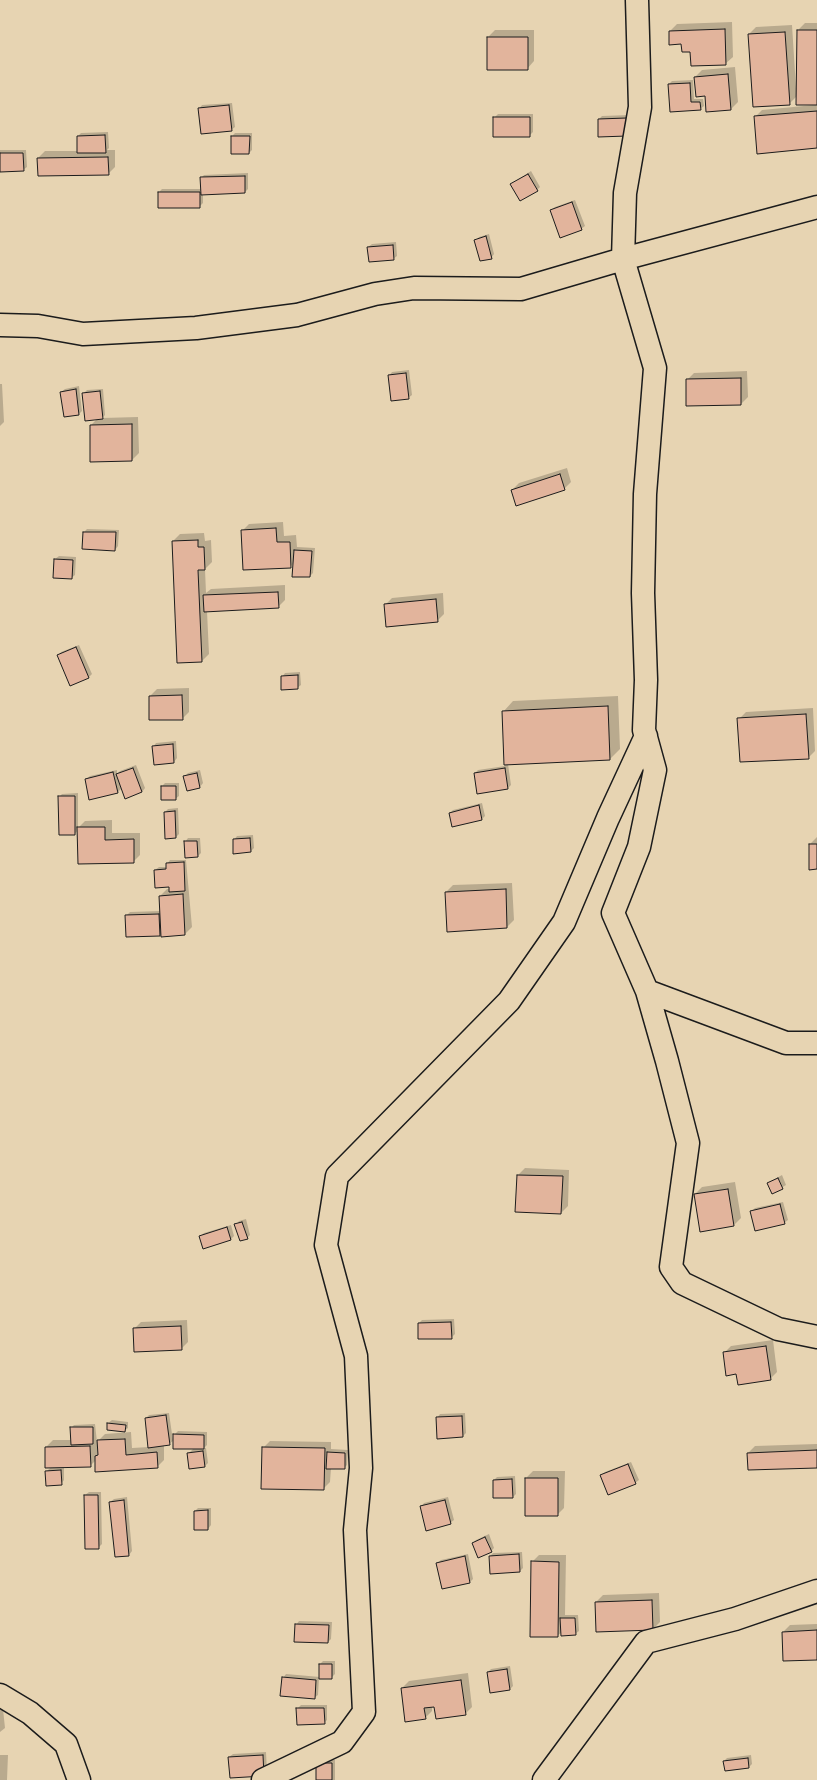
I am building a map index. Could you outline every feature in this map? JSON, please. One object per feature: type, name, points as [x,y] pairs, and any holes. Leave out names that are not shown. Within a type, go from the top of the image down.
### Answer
[{"type":"street","points":[[637,0],[640,107],[625,193],[623,259],[655,368],[645,494],[643,593],[646,680],[644,730],[654,770],[640,847],[614,913],[647,991],[688,1143],[671,1266],[682,1283],[778,1329],[817,1337]]},
{"type":"street","points":[[0,325],[38,326],[84,334],[196,328],[297,316],[375,294],[414,288],[521,288],[817,207]]},
{"type":"street","points":[[263,1780],[342,1742],[364,1712],[354,1530],[361,1468],[356,1356],[326,1245],[337,1176],[509,1001],[564,922],[608,818],[646,736]]},
{"type":"street","points":[[647,991],[786,1043],[817,1043]]},
{"type":"street","points":[[544,1780],[646,1642],[735,1619],[817,1591]]},
{"type":"street","points":[[0,1695],[30,1713],[66,1744],[79,1780]]},
{"type":"building","points":[[725,29],[726,65],[691,66],[690,52],[682,52],[681,44],[669,45],[669,31]]},
{"type":"building","points":[[797,30],[817,30],[817,105],[796,105]]},
{"type":"building","points":[[785,32],[790,105],[753,107],[748,34]]},
{"type":"building","points":[[487,37],[528,37],[528,70],[487,70]]},
{"type":"building","points":[[728,74],[731,110],[706,112],[705,96],[696,97],[694,77]]},
{"type":"building","points":[[690,83],[691,102],[700,102],[701,110],[670,112],[668,84]]},
{"type":"building","points":[[229,105],[232,131],[201,134],[198,108]]},
{"type":"building","points":[[817,111],[817,148],[757,154],[754,116]]},
{"type":"building","points":[[493,117],[530,117],[530,137],[493,137]]},
{"type":"building","points":[[627,118],[627,136],[598,137],[598,119]]},
{"type":"building","points":[[105,135],[106,153],[77,153],[77,136]]},
{"type":"building","points":[[231,136],[250,136],[249,154],[231,154]]},
{"type":"building","points":[[0,153],[23,153],[24,171],[0,172]]},
{"type":"building","points":[[108,157],[109,175],[38,176],[37,158]]},
{"type":"building","points":[[528,174],[538,191],[520,201],[510,184]]},
{"type":"building","points":[[245,176],[245,193],[201,195],[200,177]]},
{"type":"building","points":[[158,192],[200,192],[200,208],[158,208]]},
{"type":"building","points":[[572,202],[582,230],[560,238],[550,210]]},
{"type":"building","points":[[486,236],[492,259],[480,261],[474,240]]},
{"type":"building","points":[[393,245],[394,260],[369,262],[367,247]]},
{"type":"building","points":[[406,373],[409,399],[391,401],[388,375]]},
{"type":"building","points":[[741,378],[741,405],[686,406],[686,379]]},
{"type":"building","points":[[76,389],[79,415],[64,417],[60,392]]},
{"type":"building","points":[[100,391],[103,419],[85,421],[82,393]]},
{"type":"building","points":[[132,424],[132,461],[90,462],[90,425]]},
{"type":"building","points":[[560,474],[565,490],[516,506],[511,490]]},
{"type":"building","points":[[276,528],[277,542],[290,542],[291,568],[243,570],[241,530]]},
{"type":"building","points":[[83,532],[116,532],[115,551],[82,549]]},
{"type":"building","points":[[198,540],[198,547],[204,547],[205,570],[198,570],[202,662],[177,663],[172,541]]},
{"type":"building","points":[[294,550],[312,551],[310,577],[292,577]]},
{"type":"building","points":[[54,559],[73,560],[72,579],[53,578]]},
{"type":"building","points":[[278,592],[279,608],[204,612],[203,595]]},
{"type":"building","points":[[436,599],[438,622],[386,627],[384,604]]},
{"type":"building","points":[[76,647],[89,678],[70,686],[57,655]]},
{"type":"building","points":[[298,675],[298,689],[281,690],[281,676]]},
{"type":"building","points":[[182,695],[183,720],[149,720],[149,696]]},
{"type":"building","points":[[608,706],[610,760],[504,765],[502,711]]},
{"type":"building","points":[[806,714],[809,759],[740,762],[737,718]]},
{"type":"building","points":[[173,744],[174,763],[154,765],[152,746]]},
{"type":"building","points":[[133,768],[142,792],[125,799],[116,774]]},
{"type":"building","points":[[505,768],[508,789],[477,794],[474,773]]},
{"type":"building","points":[[113,772],[118,793],[89,800],[85,779]]},
{"type":"building","points":[[197,773],[200,788],[187,791],[183,776]]},
{"type":"building","points":[[161,786],[176,786],[176,800],[161,800]]},
{"type":"building","points":[[58,796],[75,796],[75,835],[59,835]]},
{"type":"building","points":[[479,805],[482,820],[452,827],[449,813]]},
{"type":"building","points":[[175,811],[176,838],[165,839],[164,812]]},
{"type":"building","points":[[77,827],[105,827],[105,840],[134,839],[134,863],[78,864]]},
{"type":"building","points":[[250,838],[251,852],[233,854],[233,839]]},
{"type":"building","points":[[184,841],[197,841],[198,857],[185,858]]},
{"type":"building","points":[[809,844],[817,844],[817,869],[809,870]]},
{"type":"building","points":[[184,862],[185,891],[169,892],[169,887],[155,888],[154,870],[166,869],[166,863]]},
{"type":"building","points":[[506,889],[507,928],[447,932],[445,892]]},
{"type":"building","points":[[183,894],[185,935],[161,937],[159,896]]},
{"type":"building","points":[[159,914],[160,936],[126,937],[125,915]]},
{"type":"building","points":[[517,1175],[563,1176],[561,1214],[515,1212]]},
{"type":"building","points":[[778,1178],[783,1189],[772,1194],[767,1183]]},
{"type":"building","points":[[728,1189],[734,1226],[700,1232],[694,1194]]},
{"type":"building","points":[[780,1204],[785,1224],[755,1231],[750,1211]]},
{"type":"building","points":[[242,1222],[248,1239],[240,1241],[234,1224]]},
{"type":"building","points":[[227,1227],[231,1240],[203,1249],[199,1236]]},
{"type":"building","points":[[451,1322],[452,1339],[418,1339],[418,1323]]},
{"type":"building","points":[[181,1326],[182,1350],[134,1352],[133,1328]]},
{"type":"building","points":[[766,1346],[771,1380],[738,1385],[736,1374],[726,1376],[723,1352]]},
{"type":"building","points":[[166,1415],[170,1445],[148,1448],[145,1418]]},
{"type":"building","points":[[462,1416],[463,1437],[437,1439],[436,1417]]},
{"type":"building","points":[[107,1423],[126,1425],[125,1432],[107,1430]]},
{"type":"building","points":[[70,1427],[93,1427],[93,1444],[71,1445]]},
{"type":"building","points":[[173,1434],[204,1435],[204,1449],[173,1449]]},
{"type":"building","points":[[125,1439],[126,1455],[157,1452],[158,1468],[95,1472],[95,1456],[98,1455],[97,1440]]},
{"type":"building","points":[[90,1446],[91,1467],[45,1468],[45,1447]]},
{"type":"building","points":[[262,1447],[325,1448],[324,1490],[261,1489]]},
{"type":"building","points":[[817,1450],[817,1468],[748,1470],[747,1453]]},
{"type":"building","points":[[203,1451],[205,1467],[189,1469],[187,1453]]},
{"type":"building","points":[[327,1452],[345,1453],[345,1469],[326,1469]]},
{"type":"building","points":[[628,1464],[636,1484],[608,1495],[600,1475]]},
{"type":"building","points":[[61,1470],[62,1485],[46,1486],[45,1471]]},
{"type":"building","points":[[525,1478],[558,1478],[558,1516],[525,1516]]},
{"type":"building","points":[[512,1479],[513,1498],[493,1498],[493,1480]]},
{"type":"building","points":[[84,1495],[98,1495],[99,1549],[85,1549]]},
{"type":"building","points":[[124,1500],[129,1556],[115,1557],[109,1502]]},
{"type":"building","points":[[445,1500],[451,1524],[426,1531],[420,1506]]},
{"type":"building","points":[[208,1510],[208,1530],[194,1530],[194,1511]]},
{"type":"building","points":[[485,1537],[492,1552],[478,1558],[472,1543]]},
{"type":"building","points":[[519,1554],[520,1572],[490,1574],[489,1556]]},
{"type":"building","points":[[465,1556],[470,1583],[442,1589],[436,1563]]},
{"type":"building","points":[[531,1561],[559,1562],[558,1637],[530,1637]]},
{"type":"building","points":[[652,1600],[653,1630],[596,1632],[595,1602]]},
{"type":"building","points":[[560,1618],[575,1618],[576,1635],[561,1636]]},
{"type":"building","points":[[295,1624],[329,1625],[328,1643],[294,1642]]},
{"type":"building","points":[[817,1630],[817,1660],[783,1661],[782,1632]]},
{"type":"building","points":[[319,1664],[332,1664],[332,1679],[319,1679]]},
{"type":"building","points":[[507,1669],[510,1690],[490,1693],[487,1672]]},
{"type":"building","points":[[282,1677],[316,1680],[315,1699],[280,1696]]},
{"type":"building","points":[[461,1680],[466,1715],[436,1719],[434,1707],[424,1708],[426,1719],[405,1722],[401,1688]]},
{"type":"building","points":[[296,1708],[324,1708],[325,1724],[297,1725]]},
{"type":"building","points":[[263,1755],[264,1776],[230,1778],[228,1757]]},
{"type":"building","points":[[748,1758],[749,1768],[725,1771],[723,1761]]},
{"type":"building","points":[[316,1763],[332,1763],[332,1780],[316,1780]]}]
